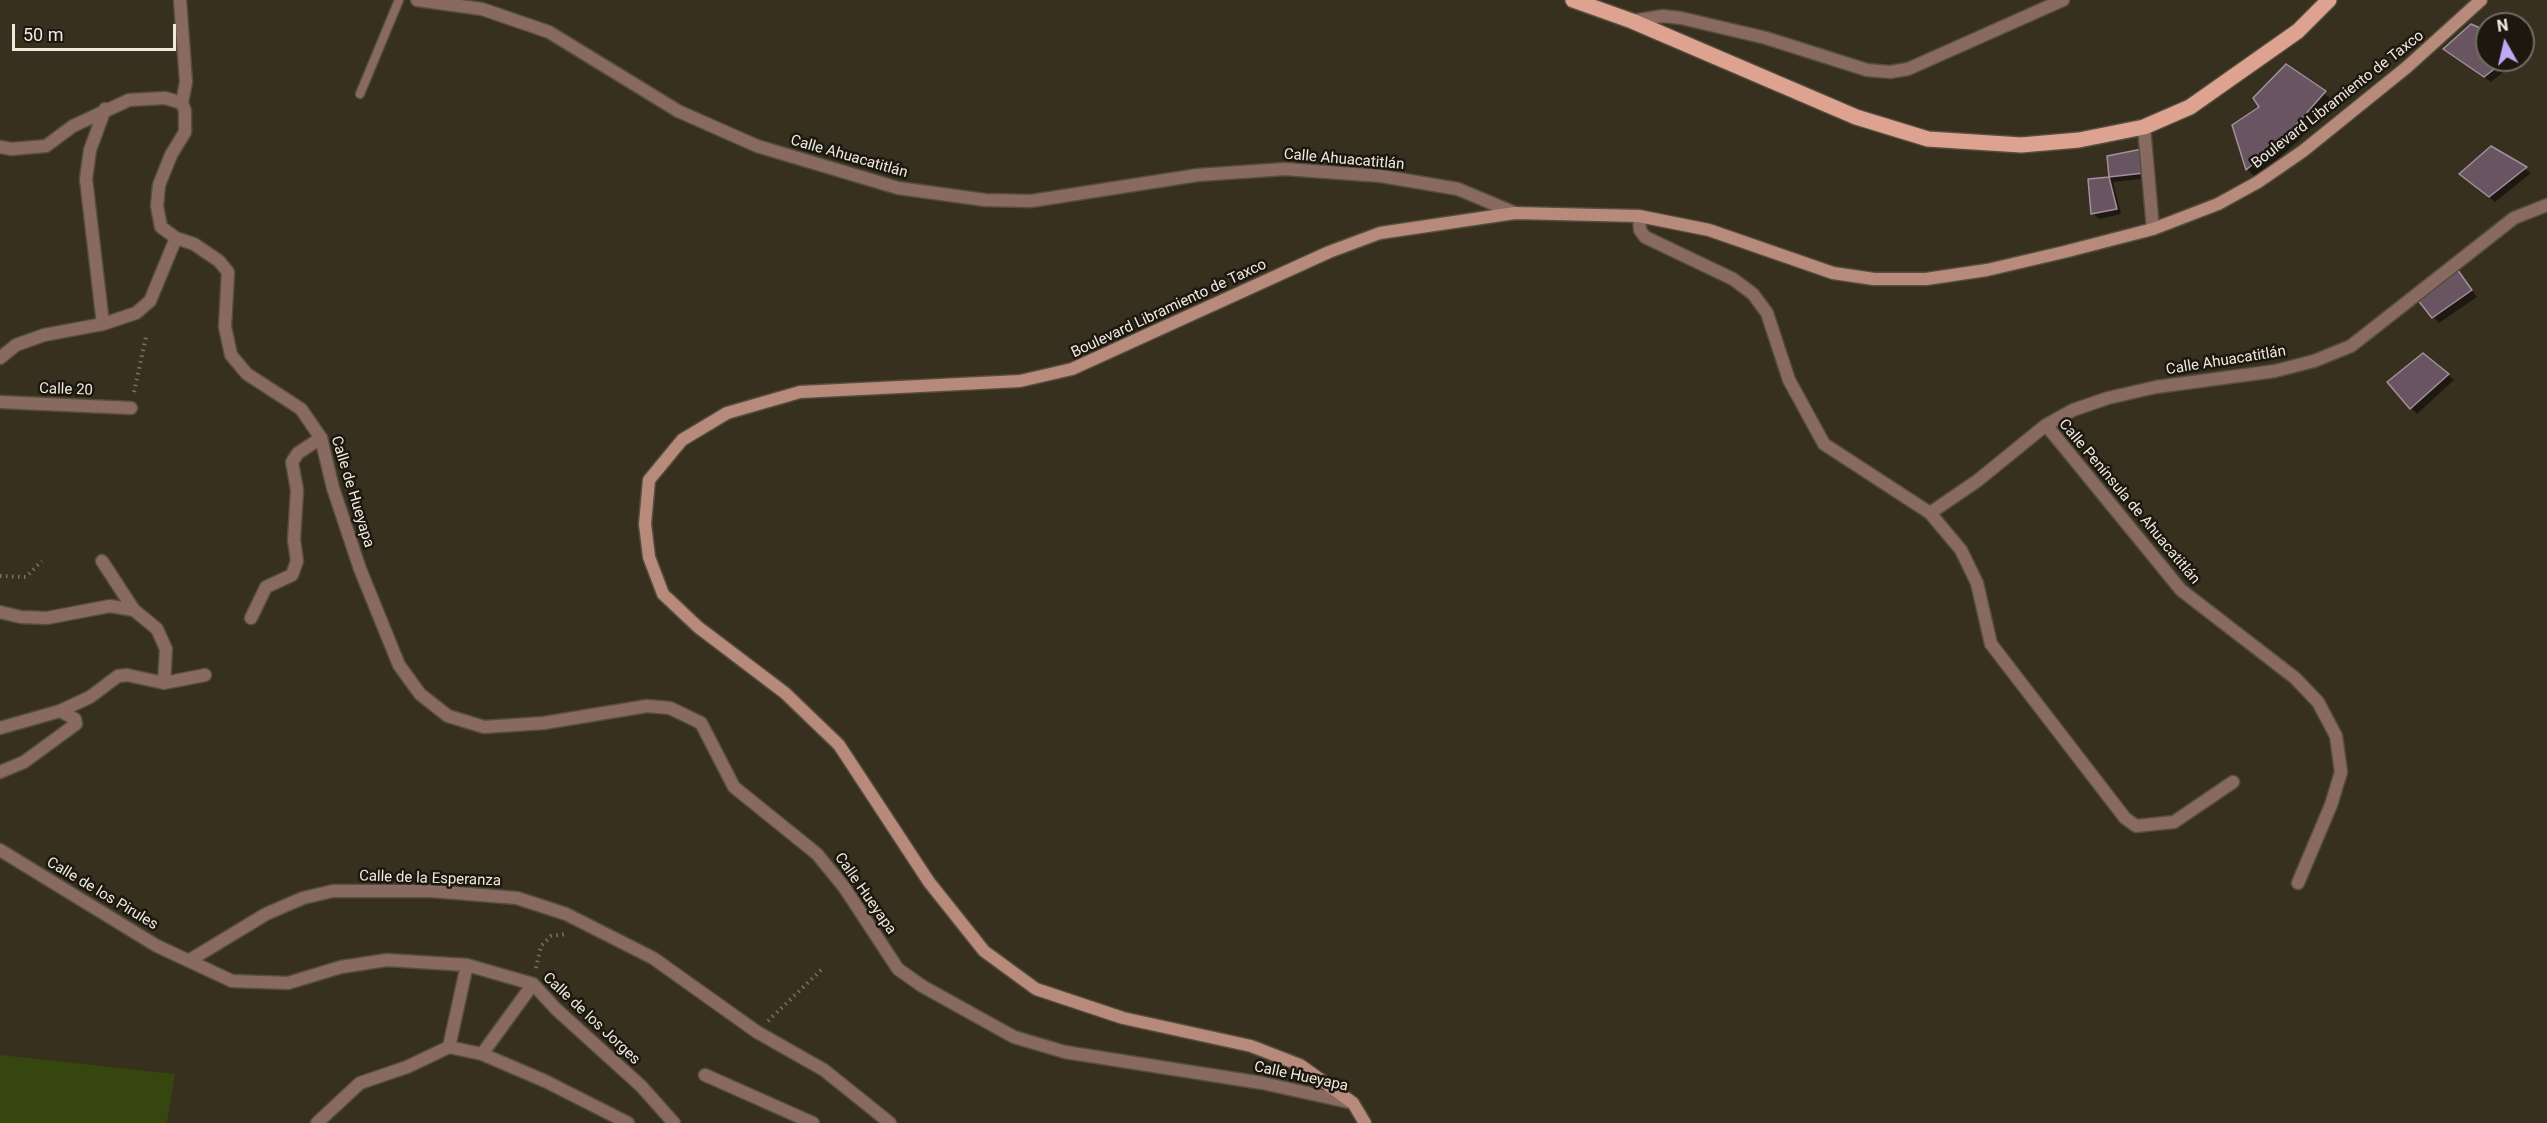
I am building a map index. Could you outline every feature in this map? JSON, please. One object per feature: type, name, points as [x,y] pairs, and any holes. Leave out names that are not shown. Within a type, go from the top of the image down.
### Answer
[{"type":"main road","points":[[1573,0],[1632,21],[1856,117],[1928,139],[2022,145],[2079,141],[2144,127],[2190,107],[2250,67],[2298,31],[2329,0]]},
{"type":"main road","name":"Boulevard Libramiento de Taxco","points":[[1365,1123],[1353,1103],[1300,1065],[1251,1046],[1123,1018],[1036,989],[984,951],[929,882],[839,745],[785,693],[698,627],[663,594],[649,557],[645,524],[649,480],[682,440],[727,413],[800,392],[1010,382],[1072,369],[1329,252],[1370,237],[1515,213],[1639,216],[1709,230],[1833,273],[1874,279],[1926,279],[1987,270],[2153,229],[2218,204],[2258,182],[2303,151],[2439,40],[2481,0]]},
{"type":"street","points":[[0,358],[16,345],[44,335],[103,324],[136,313],[150,301],[176,238],[161,227],[157,206],[159,185],[171,155],[185,132],[185,111],[182,103],[186,82],[180,0]]},
{"type":"street","name":"Calle Ahuacatitlán","points":[[417,0],[482,9],[549,32],[678,111],[757,146],[898,188],[985,200],[1031,201],[1198,175],[1285,169],[1382,176],[1458,189],[1515,213]]},
{"type":"street","points":[[1632,21],[1663,16],[1681,18],[1766,38],[1867,70],[1890,72],[1908,69],[1949,51],[2046,2],[2063,0]]},
{"type":"street","points":[[0,147],[11,149],[46,146],[72,126],[129,100],[165,98],[182,103]]},
{"type":"street","points":[[103,324],[86,179],[90,150],[105,109]]},
{"type":"street","points":[[2144,127],[2153,229]]},
{"type":"street","name":"Calle Ahuacatitlán","points":[[2046,425],[2073,410],[2108,398],[2156,387],[2275,371],[2314,361],[2351,346],[2514,218],[2547,205]]},
{"type":"street","points":[[1639,216],[1640,230],[1645,237],[1733,279],[1753,294],[1767,313],[1789,380],[1824,444],[1930,513],[1962,550],[1977,583],[1991,644],[2125,818],[2136,826],[2174,822],[2233,782]]},
{"type":"street","name":"Calle de Hueyapa","points":[[176,238],[194,244],[219,261],[228,272],[225,327],[231,355],[248,374],[301,409],[321,438],[333,488],[360,569],[377,606]]},
{"type":"street","name":"Calle 20","points":[[0,402],[131,408]]},
{"type":"street","name":"Calle Península de Ahuacatitlán","points":[[1930,513],[1977,481],[2046,425],[2181,590],[2295,678],[2318,702],[2336,736],[2341,772],[2331,806],[2298,883]]},
{"type":"street","points":[[251,618],[266,587],[292,575],[297,561],[294,540],[297,490],[292,462],[298,453],[321,438]]},
{"type":"street","points":[[102,561],[134,610],[157,629],[166,649],[164,683]]},
{"type":"street","points":[[0,612],[21,618],[47,618],[110,606],[134,610]]},
{"type":"street","name":"Calle Hueyapa","points":[[377,606],[399,665],[420,694],[448,716],[484,726],[544,723],[647,706],[670,708],[701,723],[734,786],[817,854],[844,887],[898,969],[922,986],[1014,1037],[1065,1052],[1262,1083],[1353,1103]]},
{"type":"street","points":[[0,728],[60,711],[90,697],[118,676],[127,675],[164,683],[205,675]]},
{"type":"street","points":[[0,772],[24,762],[76,724],[75,719],[60,711]]},
{"type":"street","name":"Calle de los Pirules","points":[[0,850],[157,946],[190,960]]},
{"type":"street","name":"Calle de la Esperanza","points":[[190,960],[266,914],[303,898],[333,891],[431,891],[517,898],[566,914],[653,958],[757,1032],[824,1070],[890,1123]]},
{"type":"street","name":"Calle de los Jorges","points":[[190,960],[232,981],[288,983],[342,967],[387,960],[467,965],[533,984],[555,1009],[641,1086],[674,1123]]},
{"type":"street","points":[[449,1047],[467,965]]},
{"type":"street","points":[[482,1054],[533,984]]},
{"type":"street","points":[[317,1123],[360,1083],[407,1067],[449,1047],[482,1054],[628,1123]]},
{"type":"street","points":[[705,1075],[813,1123]]},
{"type":"lane","points":[[360,94],[399,0]]},
{"type":"path","points":[[131,408],[146,337]]},
{"type":"path","points":[[0,576],[26,577],[42,561]]},
{"type":"path","points":[[533,984],[542,946],[551,936]]},
{"type":"path","points":[[757,1032],[821,970]]},
{"type":"green space","points":[[0,1055],[175,1074],[167,1123],[0,1123]]},
{"type":"building","points":[[2471,24],[2475,26],[2475,71],[2443,49]]},
{"type":"building","points":[[2286,64],[2326,91],[2289,133],[2246,170],[2232,125],[2259,107],[2253,98]]},
{"type":"building","points":[[2477,72],[2490,72],[2484,77]]},
{"type":"building","points":[[2491,146],[2527,167],[2489,197],[2459,174]]},
{"type":"building","points":[[2142,149],[2144,173],[2109,177],[2107,156]]},
{"type":"building","points":[[2109,177],[2117,209],[2091,214],[2088,179]]},
{"type":"building","points":[[2457,269],[2472,290],[2432,318],[2417,299]]},
{"type":"building","points":[[2423,353],[2449,374],[2410,409],[2387,382]]}]
